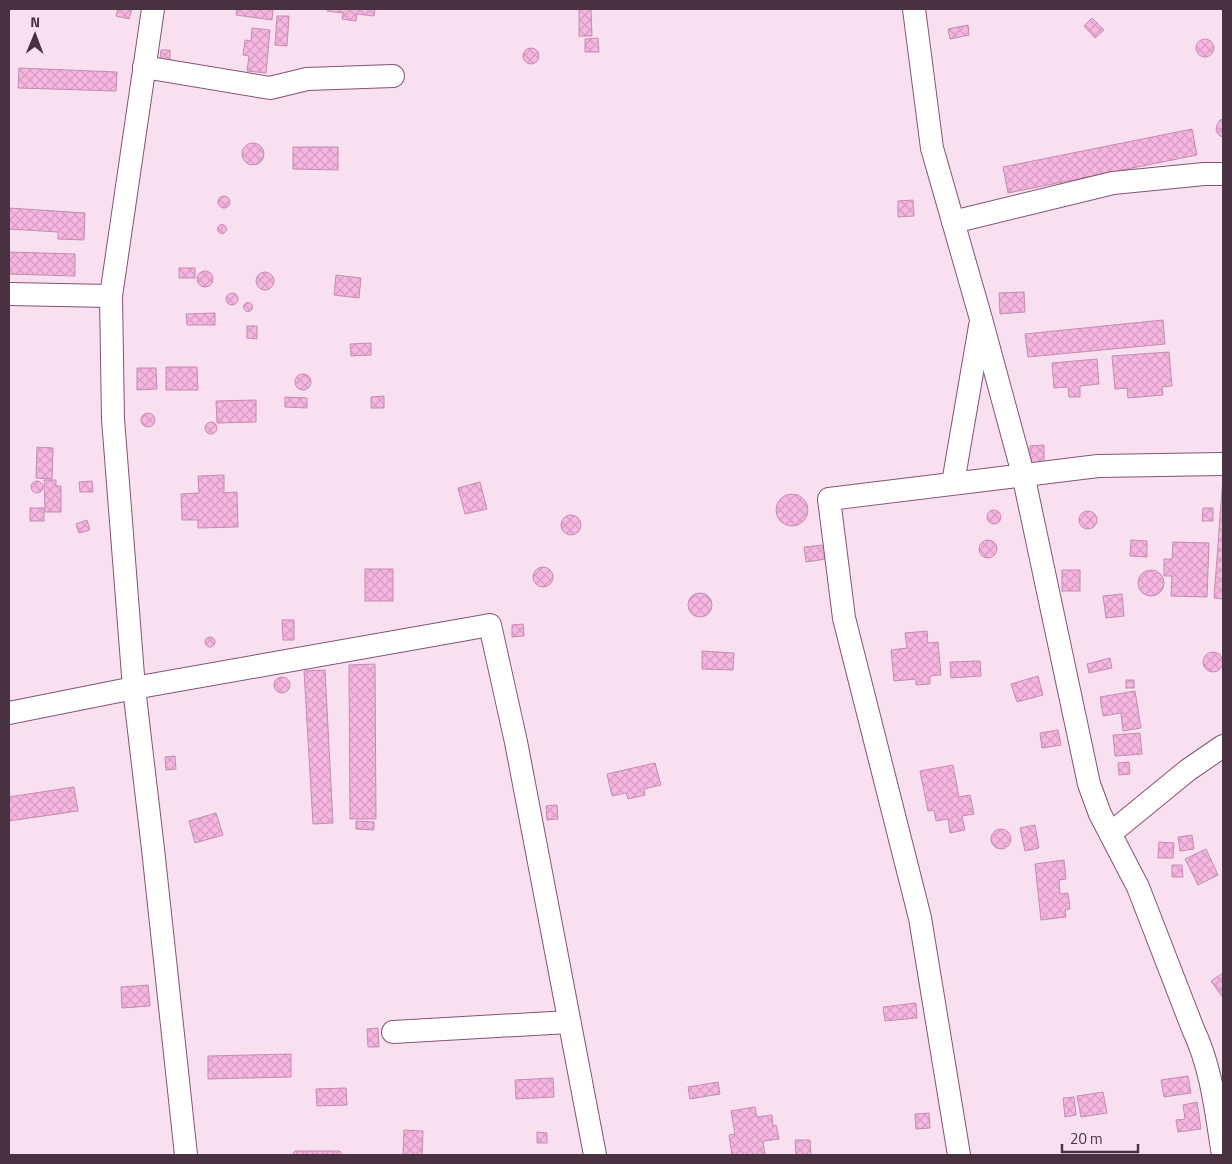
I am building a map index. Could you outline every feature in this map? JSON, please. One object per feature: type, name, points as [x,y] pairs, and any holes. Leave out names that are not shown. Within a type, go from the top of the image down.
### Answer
[{"type":"street","points":[[153,9],[110,296],[114,420],[134,688],[186,1155]]},
{"type":"street","points":[[914,9],[932,148],[1023,474],[1089,784],[1100,814],[1138,887],[1203,1050],[1209,1072],[1223,1155]]},
{"type":"street","points":[[144,66],[270,88],[307,80],[394,76]]},
{"type":"street","points":[[953,222],[1113,183],[1204,174],[1223,174]]},
{"type":"street","points":[[9,294],[110,296]]},
{"type":"street","points":[[954,482],[981,319]]},
{"type":"street","points":[[959,1155],[920,918],[844,618],[830,499],[954,482],[1098,466],[1223,464]]},
{"type":"street","points":[[9,713],[134,688],[490,625],[516,742],[595,1155]]},
{"type":"street","points":[[1111,833],[1188,770],[1223,746]]},
{"type":"street","points":[[393,1032],[569,1022]]},
{"type":"building","points":[[118,9],[132,9],[129,19],[116,16]]},
{"type":"building","points":[[237,9],[273,9],[272,20],[236,15]]},
{"type":"building","points":[[328,9],[375,9],[374,16],[357,14],[356,21],[342,19],[343,13],[327,11]]},
{"type":"building","points":[[579,9],[591,9],[592,36],[579,36]]},
{"type":"building","points":[[277,16],[289,16],[287,46],[275,45]]},
{"type":"building","points":[[1092,18],[1104,30],[1095,38],[1084,26]]},
{"type":"building","points":[[968,25],[969,35],[950,39],[948,29]]},
{"type":"building","points":[[252,28],[270,30],[266,73],[247,71],[249,56],[243,55],[245,40],[251,41]]},
{"type":"building","points":[[598,38],[599,52],[585,52],[585,39]]},
{"type":"building","points":[[1201,39],[1209,39],[1214,44],[1212,55],[1201,57],[1196,52],[1196,44]]},
{"type":"building","points":[[528,48],[534,48],[539,53],[537,62],[528,64],[523,59],[523,53]]},
{"type":"building","points":[[161,50],[170,50],[170,61],[160,60]]},
{"type":"building","points":[[19,68],[117,72],[116,91],[18,88]]},
{"type":"building","points":[[1223,119],[1223,137],[1216,131],[1217,125]]},
{"type":"building","points":[[1192,129],[1197,155],[1008,193],[1003,167]]},
{"type":"building","points":[[253,143],[261,146],[264,154],[261,162],[253,165],[245,162],[242,154],[245,146]]},
{"type":"building","points":[[293,147],[338,147],[338,170],[293,169]]},
{"type":"building","points":[[222,196],[226,196],[230,202],[226,208],[222,208],[218,204],[218,200]]},
{"type":"building","points":[[913,200],[914,216],[898,217],[898,201]]},
{"type":"building","points":[[9,208],[85,213],[84,240],[58,239],[58,232],[9,229]]},
{"type":"building","points":[[222,224],[227,229],[222,234],[217,229]]},
{"type":"building","points":[[9,252],[75,254],[75,276],[9,274]]},
{"type":"building","points":[[179,268],[195,268],[195,278],[179,278]]},
{"type":"building","points":[[202,271],[208,271],[213,276],[211,285],[202,287],[197,282],[197,276]]},
{"type":"building","points":[[265,272],[271,275],[274,281],[271,287],[265,290],[259,287],[256,281],[259,275]]},
{"type":"building","points":[[336,275],[361,278],[359,298],[334,295]]},
{"type":"building","points":[[1024,292],[1025,312],[1000,314],[999,293]]},
{"type":"building","points":[[230,293],[234,293],[238,299],[234,305],[230,305],[226,301],[226,297]]},
{"type":"building","points":[[248,302],[253,307],[248,312],[243,307]]},
{"type":"building","points":[[215,313],[215,325],[187,325],[186,314]]},
{"type":"building","points":[[1163,320],[1165,344],[1028,357],[1025,334]]},
{"type":"building","points":[[247,326],[257,326],[257,339],[247,338]]},
{"type":"building","points":[[371,343],[371,355],[351,356],[350,344]]},
{"type":"building","points":[[1169,352],[1172,386],[1162,387],[1163,395],[1128,398],[1127,388],[1115,389],[1112,356]]},
{"type":"building","points":[[1097,359],[1099,384],[1080,386],[1080,397],[1069,397],[1068,387],[1054,388],[1052,363]]},
{"type":"building","points":[[166,367],[197,367],[198,390],[166,390]]},
{"type":"building","points":[[137,368],[156,368],[157,389],[137,390]]},
{"type":"building","points":[[303,374],[309,376],[311,382],[309,388],[303,390],[297,388],[295,382],[297,376]]},
{"type":"building","points":[[384,396],[384,408],[371,408],[371,397]]},
{"type":"building","points":[[285,397],[307,398],[307,408],[285,407]]},
{"type":"building","points":[[256,400],[256,422],[217,423],[216,401]]},
{"type":"building","points":[[148,413],[153,415],[155,420],[153,425],[148,427],[143,425],[141,420],[143,415]]},
{"type":"building","points":[[209,422],[213,422],[217,428],[213,434],[209,434],[205,430],[205,426]]},
{"type":"building","points":[[1044,445],[1044,464],[1030,464],[1030,446]]},
{"type":"building","points":[[37,447],[53,448],[52,479],[36,478]]},
{"type":"building","points":[[224,475],[224,493],[237,492],[238,527],[198,528],[198,520],[182,520],[181,494],[199,493],[198,476]]},
{"type":"building","points":[[1223,477],[1223,599],[1214,598]]},
{"type":"building","points":[[44,480],[56,480],[56,486],[61,486],[61,512],[45,512]]},
{"type":"building","points":[[35,481],[39,481],[43,487],[39,493],[35,493],[31,489],[31,485]]},
{"type":"building","points":[[92,481],[93,492],[80,492],[79,482]]},
{"type":"building","points":[[480,482],[487,509],[465,514],[458,488]]},
{"type":"building","points":[[792,494],[803,499],[808,510],[803,521],[792,526],[781,521],[776,510],[781,499]]},
{"type":"building","points":[[30,508],[44,508],[44,521],[30,521]]},
{"type":"building","points":[[1203,508],[1213,508],[1213,521],[1202,521]]},
{"type":"building","points":[[991,510],[997,510],[1001,517],[997,524],[991,524],[987,520],[987,514]]},
{"type":"building","points":[[1088,511],[1096,516],[1097,520],[1092,528],[1088,529],[1080,524],[1079,520],[1084,512]]},
{"type":"building","points":[[571,515],[578,518],[581,525],[578,532],[571,535],[564,532],[561,525],[564,518]]},
{"type":"building","points":[[87,520],[90,530],[79,533],[76,524]]},
{"type":"building","points":[[984,540],[992,540],[997,545],[995,556],[984,558],[979,553],[979,545]]},
{"type":"building","points":[[1131,540],[1147,541],[1147,557],[1130,556]]},
{"type":"building","points":[[1173,542],[1209,543],[1207,597],[1171,596],[1172,576],[1164,576],[1164,559],[1172,559]]},
{"type":"building","points":[[824,545],[826,559],[806,562],[804,547]]},
{"type":"building","points":[[539,567],[547,567],[553,573],[553,581],[547,587],[539,587],[533,581],[533,573]]},
{"type":"building","points":[[365,569],[393,569],[393,601],[365,601]]},
{"type":"building","points":[[1062,570],[1080,570],[1080,591],[1062,591]]},
{"type":"building","points":[[1151,570],[1160,574],[1164,583],[1160,592],[1151,596],[1142,592],[1138,583],[1142,574]]},
{"type":"building","points":[[700,593],[705,594],[711,600],[711,610],[705,616],[700,617],[695,616],[689,610],[688,605],[689,600],[695,594]]},
{"type":"building","points":[[1122,594],[1124,616],[1106,618],[1103,596]]},
{"type":"building","points":[[282,620],[294,620],[294,640],[283,640]]},
{"type":"building","points":[[523,624],[524,636],[512,637],[512,625]]},
{"type":"building","points":[[927,631],[928,643],[938,642],[941,675],[930,676],[930,684],[916,685],[916,679],[894,681],[891,650],[907,648],[905,633]]},
{"type":"building","points":[[210,637],[215,642],[210,647],[205,642]]},
{"type":"building","points":[[702,651],[734,653],[733,670],[702,669]]},
{"type":"building","points":[[1213,652],[1220,655],[1223,662],[1220,669],[1213,672],[1206,669],[1203,662],[1206,655]]},
{"type":"building","points":[[1110,658],[1112,668],[1089,673],[1087,664]]},
{"type":"building","points":[[980,661],[981,676],[951,678],[950,662]]},
{"type":"building","points":[[375,664],[376,819],[350,819],[349,665]]},
{"type":"building","points":[[325,670],[333,823],[313,824],[304,671]]},
{"type":"building","points":[[1038,676],[1043,695],[1017,702],[1011,684]]},
{"type":"building","points":[[279,677],[285,677],[290,682],[288,691],[279,693],[274,688],[274,682]]},
{"type":"building","points":[[1126,680],[1134,680],[1134,688],[1126,688]]},
{"type":"building","points":[[1135,691],[1141,728],[1123,731],[1121,713],[1103,716],[1100,697]]},
{"type":"building","points":[[1058,730],[1061,745],[1042,748],[1040,733]]},
{"type":"building","points":[[1140,733],[1142,754],[1115,756],[1113,735]]},
{"type":"building","points":[[175,756],[176,769],[166,770],[165,757]]},
{"type":"building","points":[[1129,762],[1130,774],[1119,775],[1118,763]]},
{"type":"building","points":[[655,763],[661,785],[644,789],[645,795],[628,799],[626,793],[612,796],[607,774]]},
{"type":"building","points":[[953,765],[959,797],[970,795],[974,814],[962,816],[965,830],[950,833],[948,819],[936,821],[934,810],[928,811],[920,771]]},
{"type":"building","points":[[74,787],[78,811],[9,821],[9,797]]},
{"type":"building","points":[[557,805],[558,819],[547,820],[546,806]]},
{"type":"building","points":[[216,813],[223,835],[195,843],[189,821]]},
{"type":"building","points":[[356,821],[374,822],[374,830],[356,829]]},
{"type":"building","points":[[1035,825],[1039,848],[1025,851],[1020,828]]},
{"type":"building","points":[[1001,829],[1008,832],[1011,839],[1008,846],[1001,849],[994,846],[991,839],[994,832]]},
{"type":"building","points":[[1192,835],[1194,849],[1180,851],[1178,837]]},
{"type":"building","points":[[1159,842],[1174,843],[1173,858],[1158,858]]},
{"type":"building","points":[[1206,849],[1218,875],[1198,885],[1185,859]]},
{"type":"building","points":[[1064,860],[1066,879],[1059,880],[1060,894],[1068,893],[1070,909],[1065,910],[1066,917],[1041,920],[1035,864]]},
{"type":"building","points":[[1172,865],[1182,865],[1183,877],[1172,877]]},
{"type":"building","points":[[1223,973],[1223,998],[1211,981]]},
{"type":"building","points":[[148,985],[150,1006],[122,1008],[121,987]]},
{"type":"building","points":[[916,1003],[917,1018],[885,1021],[883,1007]]},
{"type":"building","points":[[378,1028],[379,1047],[368,1047],[367,1029]]},
{"type":"building","points":[[291,1054],[291,1077],[208,1079],[208,1056]]},
{"type":"building","points":[[1188,1076],[1191,1093],[1164,1097],[1161,1080]]},
{"type":"building","points":[[553,1078],[554,1097],[516,1099],[515,1080]]},
{"type":"building","points":[[718,1082],[720,1094],[690,1099],[688,1087]]},
{"type":"building","points":[[346,1088],[347,1105],[317,1106],[316,1089]]},
{"type":"building","points":[[1103,1092],[1107,1113],[1081,1117],[1077,1096]]},
{"type":"building","points":[[1074,1097],[1076,1115],[1065,1117],[1063,1098]]},
{"type":"building","points":[[1197,1102],[1201,1129],[1178,1132],[1176,1120],[1185,1119],[1183,1105]]},
{"type":"building","points":[[755,1107],[757,1117],[772,1115],[773,1126],[776,1125],[779,1139],[763,1141],[765,1155],[732,1155],[729,1135],[735,1134],[731,1111]]},
{"type":"building","points":[[929,1113],[930,1128],[916,1129],[915,1114]]},
{"type":"building","points":[[404,1130],[423,1131],[422,1155],[403,1155]]},
{"type":"building","points":[[537,1132],[547,1133],[547,1143],[537,1143]]},
{"type":"building","points":[[795,1140],[810,1140],[811,1155],[796,1155]]},
{"type":"building","points":[[295,1151],[338,1151],[341,1152],[341,1155],[292,1155]]}]
